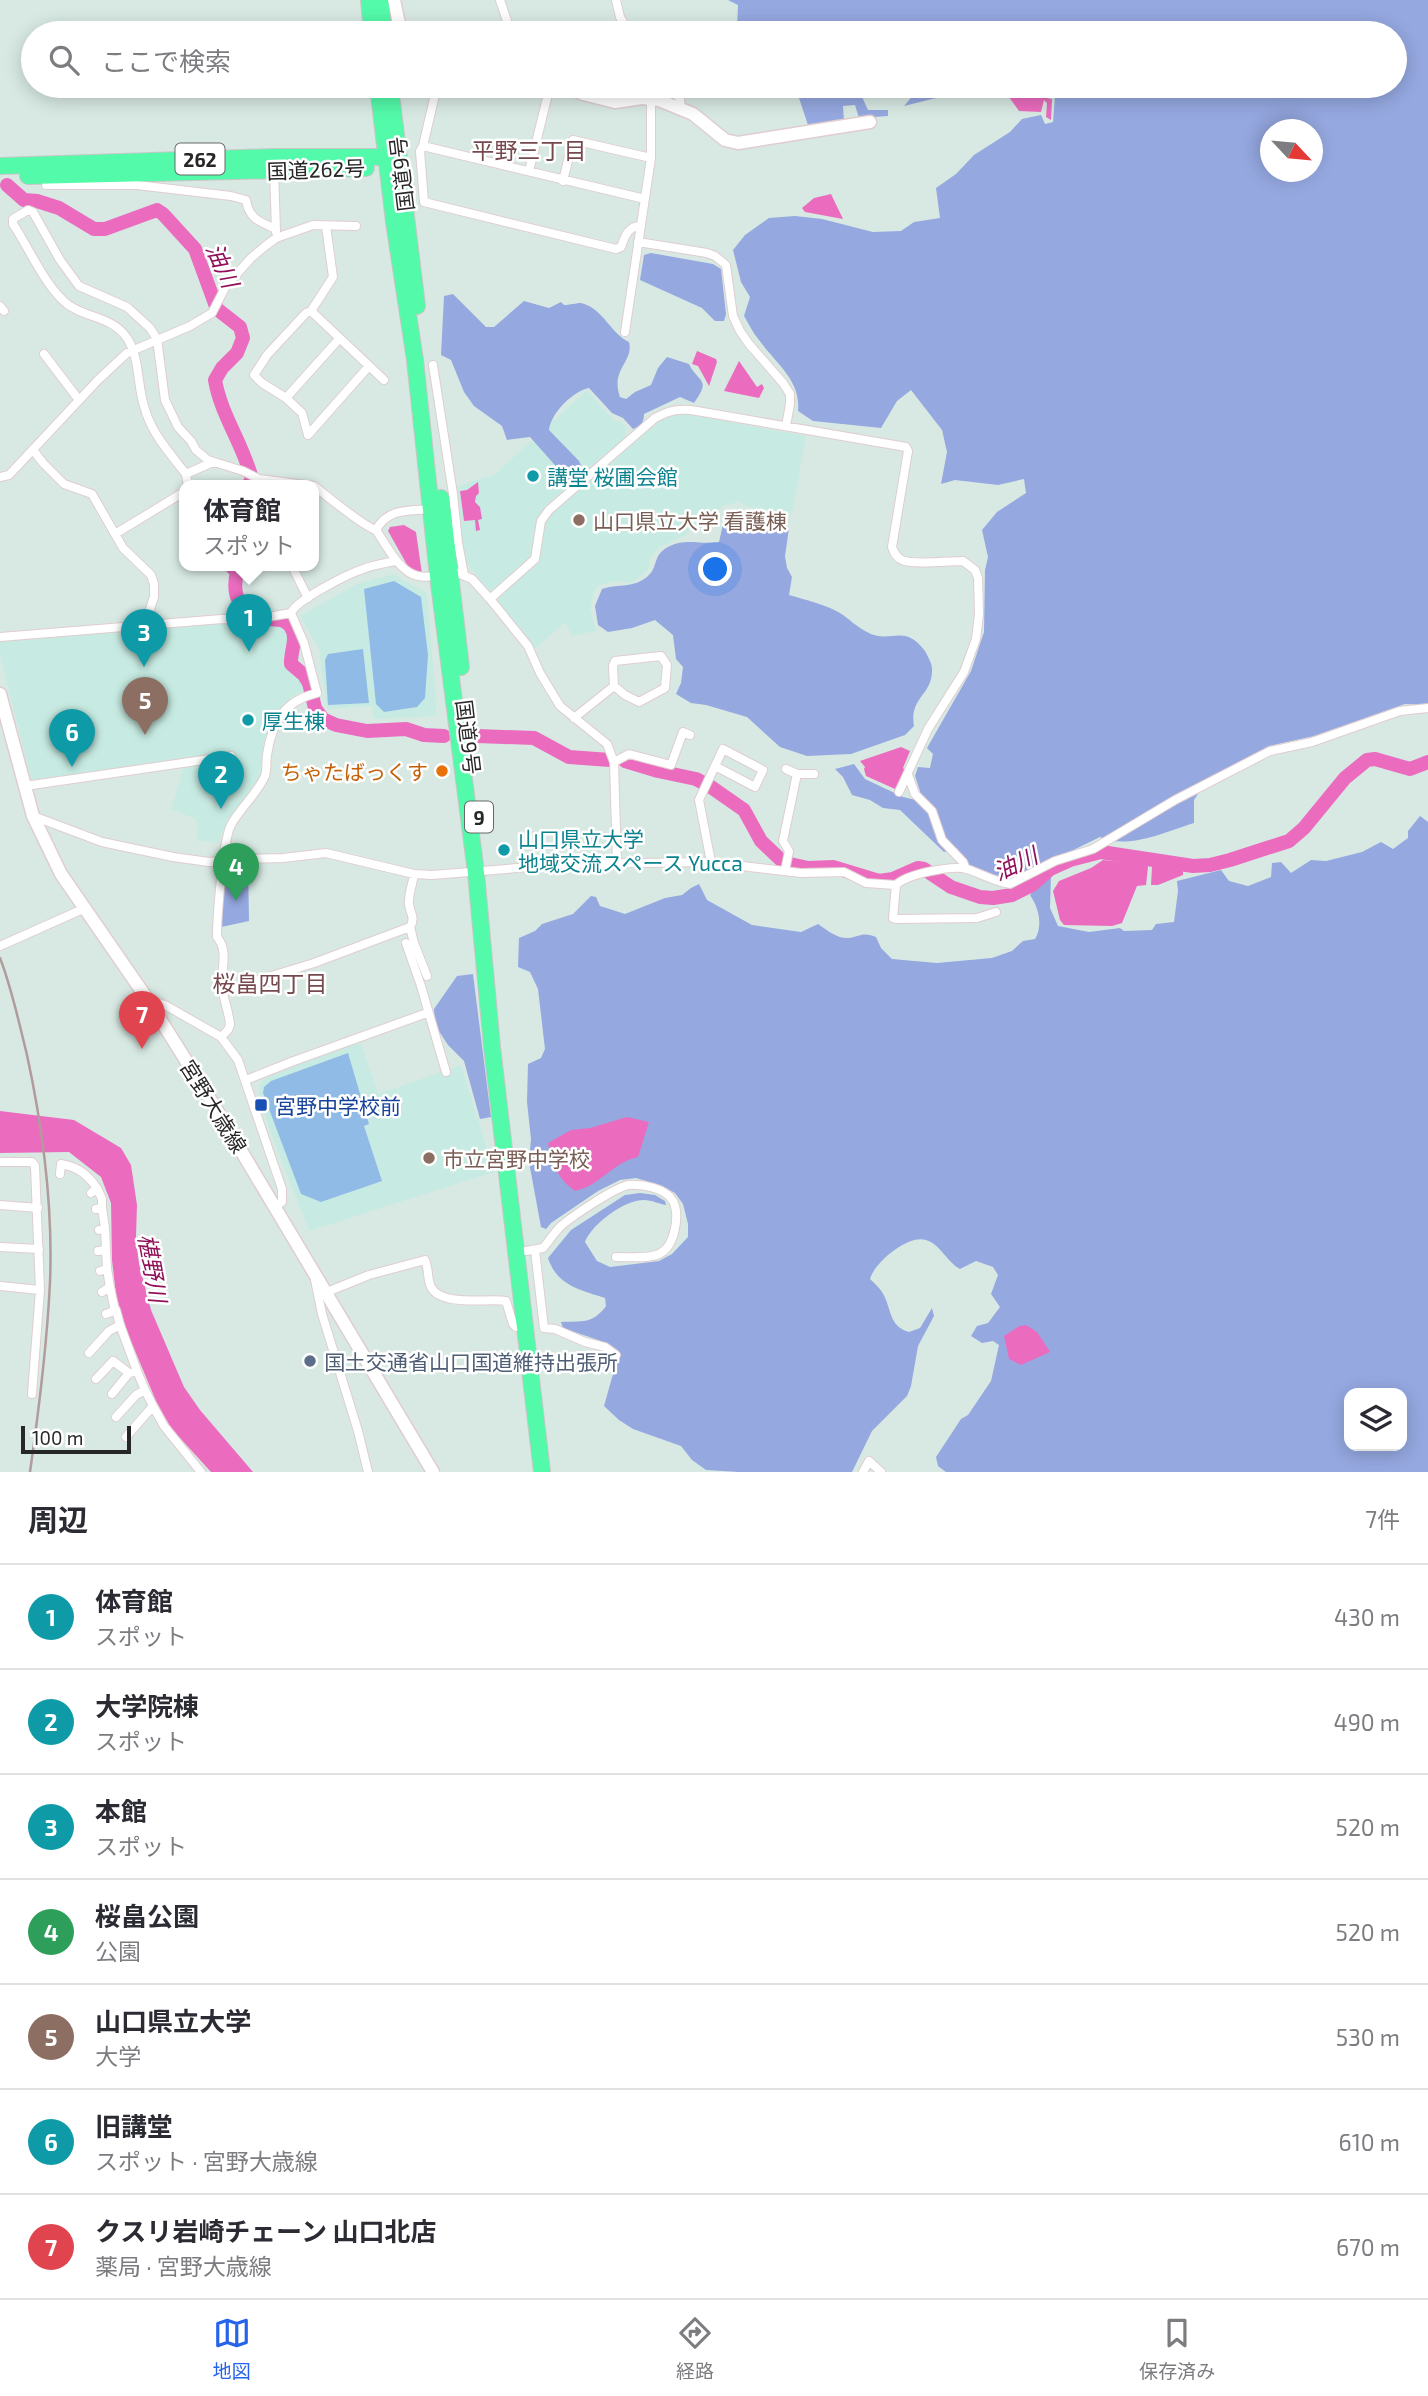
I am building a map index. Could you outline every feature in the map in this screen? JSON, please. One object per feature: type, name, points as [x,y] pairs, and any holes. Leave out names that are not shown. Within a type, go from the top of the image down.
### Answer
[{"type":"highway","points":[[369,0],[371,21]]},
{"type":"highway","points":[[380,0],[383,21]]},
{"type":"highway","name":"国道9号","points":[[380,98],[451,574],[481,872],[530,1250],[553,1472]]},
{"type":"highway","name":"国道9号","points":[[390,98],[391,162],[431,509],[451,574]]},
{"type":"highway","name":"国道262号","points":[[0,166],[391,162]]},
{"type":"highway","name":"国道262号","points":[[0,177],[274,164]]},
{"type":"highway","name":"国道9号","points":[[481,872],[492,1047],[542,1472]]},
{"type":"main road","points":[[394,0],[398,21]]},
{"type":"main road","points":[[599,98],[615,102],[651,98],[681,108],[720,137],[738,143],[870,122]]},
{"type":"main road","name":"宮野大歳線","points":[[0,694],[33,816],[55,864],[83,909],[148,1000],[276,1206],[433,1472]]},
{"type":"street","points":[[500,0],[507,21]]},
{"type":"street","points":[[616,0],[622,21]]},
{"type":"street","points":[[434,98],[420,151],[424,202],[617,249],[621,247],[627,232],[640,226]]},
{"type":"street","points":[[529,171],[547,98]]},
{"type":"street","points":[[625,332],[651,158],[651,98]]},
{"type":"street","points":[[679,98],[681,108]]},
{"type":"street","points":[[563,181],[573,140],[651,158]]},
{"type":"street","points":[[423,146],[645,199]]},
{"type":"street","points":[[391,162],[421,164]]},
{"type":"street","points":[[274,164],[276,234]]},
{"type":"street","points":[[46,186],[137,184],[231,196],[246,200],[251,216],[276,234]]},
{"type":"street","points":[[187,480],[186,474],[170,456],[151,426],[129,342],[110,321],[73,308],[60,297],[13,224],[13,219],[28,210],[33,212],[60,260],[79,286],[127,307],[150,328],[157,339],[164,400],[178,427],[196,450],[213,462],[243,471],[254,480]]},
{"type":"street","points":[[0,477],[9,475],[98,380],[132,351],[190,326],[212,313],[226,286],[276,234],[313,225],[356,226]]},
{"type":"street","points":[[326,226],[332,276],[312,311],[306,313],[267,355],[254,375],[302,413],[308,435],[369,366]]},
{"type":"street","points":[[638,242],[707,253],[726,265],[733,316],[740,331],[790,394],[786,426]]},
{"type":"street","points":[[312,311],[384,380]]},
{"type":"street","points":[[286,398],[340,339]]},
{"type":"street","points":[[44,354],[79,400]]},
{"type":"street","points":[[433,365],[458,543],[451,574]]},
{"type":"street","points":[[490,599],[535,559],[541,521],[549,510],[655,418],[669,411],[681,408],[906,447],[908,452],[892,547],[894,552],[897,558],[906,562],[963,561],[975,570],[978,578],[979,614],[970,659],[958,685],[928,729],[899,792]]},
{"type":"street","points":[[33,450],[64,484],[92,494],[122,548],[151,575],[154,584],[152,605],[142,625]]},
{"type":"street","points":[[186,474],[213,462]]},
{"type":"street","points":[[319,490],[358,518],[367,528],[376,530],[408,574],[425,578],[451,574],[472,579],[528,646],[540,674],[560,706],[607,744],[614,762],[617,864]]},
{"type":"street","points":[[115,534],[179,495]]},
{"type":"street","points":[[376,530],[383,518],[398,512],[431,509]]},
{"type":"street","points":[[221,1037],[230,1025],[223,991],[225,953],[217,929],[229,827],[265,775],[273,729],[282,712],[300,697],[317,693],[304,643],[291,613],[293,608],[307,598],[363,569],[396,561]]},
{"type":"street","points":[[294,571],[307,598]]},
{"type":"street","points":[[0,637],[222,619],[251,620],[291,613]]},
{"type":"street","points":[[661,656],[667,665],[665,688],[639,702],[614,686],[612,666],[615,661],[661,656]]},
{"type":"street","points":[[575,718],[614,686]]},
{"type":"street","points":[[33,816],[102,842],[209,862],[326,853],[414,874],[481,872],[568,864],[711,862],[785,871],[844,872],[866,883],[896,885],[924,874],[958,868],[995,881],[1015,883],[1034,870],[1093,849],[1175,800],[1270,751],[1312,742],[1400,711],[1428,708]]},
{"type":"street","points":[[614,762],[629,754],[670,765],[683,732]]},
{"type":"street","points":[[711,862],[699,800],[715,766],[723,749],[764,770],[755,786],[715,766]]},
{"type":"street","points":[[25,786],[231,756]]},
{"type":"street","points":[[786,769],[797,774],[814,774]]},
{"type":"street","points":[[785,871],[789,851],[783,841],[797,774]]},
{"type":"street","points":[[908,775],[915,794],[932,811],[942,839],[966,869]]},
{"type":"street","points":[[414,874],[409,904],[413,921],[410,927],[427,975]]},
{"type":"street","points":[[896,885],[892,918],[977,918],[996,912]]},
{"type":"street","points":[[0,946],[83,909]]},
{"type":"street","points":[[223,991],[314,963],[410,927]]},
{"type":"street","points":[[405,943],[421,986],[446,1072]]},
{"type":"street","points":[[148,1000],[165,1005],[221,1037],[239,1059],[282,1189],[282,1202],[276,1206]]},
{"type":"street","points":[[246,1080],[427,1013]]},
{"type":"street","points":[[0,1162],[32,1162],[34,1166],[40,1290],[32,1394]]},
{"type":"street","points":[[60,1174],[61,1164],[77,1167],[88,1176],[94,1191],[102,1199],[99,1208],[102,1250],[111,1312],[120,1325],[133,1372],[164,1426],[201,1472]]},
{"type":"street","points":[[616,1355],[606,1347],[584,1342],[555,1329],[544,1328],[530,1250],[543,1248],[559,1228],[623,1187],[642,1186],[665,1193],[673,1200],[674,1209],[674,1238],[670,1246],[659,1254],[617,1257]]},
{"type":"street","points":[[0,1206],[37,1208]]},
{"type":"street","points":[[0,1247],[39,1249]]},
{"type":"street","points":[[327,1292],[369,1275],[425,1260],[429,1268],[429,1284],[435,1292],[447,1298],[506,1301],[513,1324],[516,1327],[525,1327]]},
{"type":"street","points":[[317,1276],[315,1281],[322,1314],[368,1472]]},
{"type":"street","points":[[0,1286],[40,1290]]},
{"type":"street","points":[[89,1353],[109,1331],[120,1325]]},
{"type":"street","points":[[96,1379],[113,1361],[133,1372]]},
{"type":"street","points":[[112,1394],[133,1372]]},
{"type":"street","points":[[116,1417],[136,1395],[145,1390]]},
{"type":"street","points":[[126,1437],[153,1406]]},
{"type":"street","points":[[863,1472],[869,1461],[881,1472]]},
{"type":"shaded area","points":[[728,0],[1428,0],[1428,705],[1405,704],[1314,736],[1269,746],[1208,778],[1194,800],[1194,823],[1134,841],[1122,842],[1100,837],[1055,859],[1022,888],[1010,891],[1006,880],[967,865],[957,848],[944,852],[900,810],[883,808],[870,800],[852,795],[843,777],[835,769],[854,764],[865,779],[903,797],[916,800],[920,791],[915,776],[918,767],[930,768],[933,754],[927,748],[971,671],[984,632],[985,570],[988,557],[982,530],[997,512],[1026,493],[1024,479],[998,485],[955,480],[941,484],[947,452],[942,430],[911,390],[897,401],[881,428],[813,421],[798,411],[796,390],[791,381],[744,316],[750,297],[741,282],[733,250],[745,235],[769,218],[795,216],[822,219],[873,232],[901,231],[914,222],[940,218],[936,188],[956,174],[974,155],[1010,132],[1022,119],[1041,115],[1045,124],[1053,122],[1055,98],[1407,98],[1407,21],[737,21],[738,5]]},
{"type":"shaded area","points":[[799,98],[863,98],[868,110],[888,110],[888,116],[859,118],[855,105],[843,106],[844,121],[808,125]]},
{"type":"shaded area","points":[[911,98],[936,98],[904,106]]},
{"type":"shaded area","points":[[1010,98],[1052,99],[1051,120],[1046,117],[1047,103],[1044,100],[1041,112],[1019,111]]},
{"type":"shaded area","points":[[831,194],[843,219],[805,212],[802,208],[814,198]]},
{"type":"shaded area","points":[[651,253],[713,264],[721,269],[726,314],[724,321],[715,321],[702,308],[640,280],[644,255]]},
{"type":"shaded area","points":[[453,294],[486,327],[494,327],[524,301],[549,308],[561,302],[564,305],[581,303],[589,306],[629,342],[630,349],[618,379],[620,397],[626,399],[651,385],[658,368],[667,357],[689,364],[702,381],[702,389],[694,403],[680,397],[644,414],[642,423],[633,429],[623,418],[612,413],[589,388],[576,393],[558,410],[549,430],[579,461],[583,470],[576,479],[569,481],[530,437],[507,440],[502,426],[474,406],[464,392],[451,360],[441,355],[444,296]]},
{"type":"shaded area","points":[[697,351],[716,359],[709,386],[698,366],[692,364]]},
{"type":"shaded area","points":[[739,361],[757,387],[762,384],[764,388],[759,398],[724,391]]},
{"type":"shaded area","name":"山口県立大学 看護棟","points":[[587,390],[614,421],[620,421],[625,427],[625,435],[636,441],[662,419],[682,413],[806,436],[792,514],[749,507],[738,502],[726,505],[693,525],[686,535],[659,548],[650,557],[648,570],[632,583],[617,581],[600,585],[594,591],[590,609],[596,631],[572,636],[565,622],[536,648],[532,648],[466,562],[454,487],[494,475]]},
{"type":"shaded area","points":[[478,482],[479,493],[475,502],[480,507],[482,519],[478,520],[480,530],[476,531],[475,520],[464,521],[460,491],[467,490]]},
{"type":"shaded area","points":[[737,509],[756,516],[779,516],[789,528],[785,556],[792,577],[789,595],[834,610],[875,635],[910,638],[925,651],[932,666],[931,679],[917,703],[913,717],[914,726],[905,735],[851,754],[807,756],[780,747],[747,717],[691,703],[676,694],[683,667],[676,659],[673,635],[655,620],[608,632],[598,625],[595,606],[602,589],[642,580],[651,572],[658,556],[670,546],[682,542],[719,542],[723,524]]},
{"type":"shaded area","points":[[404,525],[416,532],[422,574],[410,570],[388,531],[390,527]]},
{"type":"shaded area","points":[[393,574],[427,593],[437,716],[374,719],[372,706],[327,709],[319,649],[300,616],[357,584]]},
{"type":"shaded area","points":[[394,581],[421,597],[428,655],[425,698],[417,707],[384,712],[376,704],[364,589]]},
{"type":"shaded area","points":[[280,619],[293,634],[290,664],[308,682],[309,690],[296,694],[279,710],[273,723],[263,776],[234,818],[227,818],[226,828],[221,831],[220,843],[197,840],[196,819],[171,809],[184,766],[32,783],[0,655],[0,639]]},
{"type":"shaded area","points":[[363,649],[369,703],[328,705],[325,660],[328,654]]},
{"type":"shaded area","points":[[901,747],[910,751],[903,768],[905,770],[895,789],[866,776],[865,767],[860,761]]},
{"type":"shaded area","points":[[1420,816],[1428,822],[1428,1472],[946,1472],[938,1466],[936,1457],[991,1381],[999,1345],[993,1341],[982,1343],[971,1336],[977,1326],[988,1323],[1000,1307],[991,1294],[998,1275],[993,1267],[976,1261],[960,1269],[931,1242],[919,1239],[893,1251],[878,1265],[870,1279],[882,1292],[894,1321],[902,1329],[909,1332],[920,1328],[932,1308],[934,1316],[918,1346],[907,1396],[872,1431],[852,1472],[706,1470],[692,1460],[681,1446],[633,1429],[604,1406],[613,1374],[612,1359],[601,1341],[563,1328],[561,1322],[592,1319],[606,1306],[605,1298],[571,1286],[557,1275],[548,1258],[571,1230],[625,1195],[655,1195],[665,1201],[666,1205],[647,1200],[636,1201],[610,1214],[594,1228],[585,1242],[597,1261],[610,1267],[659,1261],[672,1254],[688,1237],[688,1224],[683,1204],[675,1193],[636,1178],[620,1180],[598,1191],[546,1229],[541,1227],[529,1162],[531,1139],[527,1102],[528,1064],[541,1058],[545,1049],[538,989],[530,972],[518,967],[519,938],[535,931],[542,924],[573,914],[591,896],[596,897],[600,906],[625,914],[665,898],[682,895],[699,884],[707,900],[752,925],[801,932],[818,924],[840,937],[876,937],[881,948],[892,959],[937,963],[992,958],[1012,951],[1023,941],[1035,939],[1039,917],[1030,895],[1051,875],[1050,908],[1058,926],[1089,932],[1120,928],[1124,931],[1152,930],[1156,924],[1174,922],[1177,881],[1221,870],[1229,881],[1248,886],[1271,877],[1272,863],[1281,862],[1291,873],[1311,860],[1326,861],[1362,852],[1381,842],[1393,849],[1408,838],[1408,831]]},
{"type":"shaded area","points":[[1103,860],[1146,864],[1146,885],[1137,886],[1122,923],[1112,926],[1064,925],[1060,920],[1053,891],[1059,881]]},
{"type":"shaded area","points":[[248,864],[249,921],[221,927],[224,882],[229,869]]},
{"type":"shaded area","points":[[1152,866],[1183,869],[1183,875],[1151,885]]},
{"type":"shaded area","points":[[473,974],[491,1117],[480,1119],[464,1061],[448,1045],[435,1025],[434,1009],[457,976]]},
{"type":"shaded area","points":[[361,1044],[378,1094],[461,1065],[494,1172],[309,1231],[269,1128],[259,1093],[260,1085],[263,1079],[349,1045]]},
{"type":"shaded area","points":[[348,1053],[369,1124],[364,1126],[382,1181],[321,1202],[301,1194],[263,1093],[264,1087],[271,1081]]},
{"type":"shaded area","points":[[0,1111],[74,1120],[121,1148],[131,1165],[137,1205],[139,1264],[151,1310],[184,1387],[253,1472],[211,1472],[171,1428],[156,1401],[128,1334],[116,1295],[111,1203],[101,1177],[69,1152],[0,1153]]},
{"type":"shaded area","points":[[627,1117],[649,1122],[638,1157],[575,1191],[556,1170],[548,1143],[571,1130],[590,1128]]},
{"type":"shaded area","points":[[1026,1325],[1037,1332],[1050,1352],[1021,1365],[1009,1359],[1004,1336],[1019,1326]]},
{"type":"waterway","name":"油川","points":[[7,185],[24,200],[59,208],[94,229],[105,229],[157,210],[195,249],[217,309],[240,327],[243,338],[237,353],[222,368],[215,380],[251,480]]},
{"type":"waterway","name":"油川","points":[[236,571],[235,589],[239,602],[256,615],[287,623],[293,631],[291,664],[309,683],[315,708],[323,719],[336,725],[367,731],[406,729],[424,735],[444,736]]},
{"type":"waterway","name":"油川","points":[[477,736],[534,738],[569,757],[610,760]]},
{"type":"waterway","name":"油川","points":[[625,761],[696,779],[711,787],[744,810],[761,841],[781,860],[790,864],[808,868],[833,867],[879,881],[893,879],[918,868],[924,869],[951,887],[980,897],[993,898],[1012,895],[1032,885],[1050,869],[1070,860],[1101,852],[1193,866],[1230,860],[1289,841],[1304,828],[1345,778],[1367,760],[1375,759],[1410,769],[1428,762]]},
{"type":"railway","points":[[0,958],[15,1006],[33,1083],[42,1139],[50,1225],[49,1306],[30,1472]]},
{"type":"place","name":"講堂 桜圃会館","points":[[533,476]]},
{"type":"place","name":"山口県立大学 看護棟","points":[[579,520]]},
{"type":"place","name":"体育館","points":[[249,652]]},
{"type":"place","name":"本館","points":[[144,667]]},
{"type":"place","name":"厚生棟","points":[[248,720]]},
{"type":"place","name":"山口県立大学","points":[[145,735]]},
{"type":"place","name":"旧講堂","points":[[72,767]]},
{"type":"place","name":"ちゃたばっくす","points":[[442,771]]},
{"type":"place","name":"大学院棟","points":[[221,809]]},
{"type":"place","name":"山口県立大学 地域交流スペース Yucca","points":[[504,850]]},
{"type":"place","name":"桜畠公園","points":[[236,901]]},
{"type":"place","name":"クスリ岩崎チェーン 山口北店","points":[[142,1049]]},
{"type":"place","name":"宮野中学校前","points":[[261,1105]]},
{"type":"place","name":"市立宮野中学校","points":[[429,1158]]},
{"type":"place","name":"国土交通省山口国道維持出張所","points":[[310,1361]]},
{"type":"district","name":"平野三丁目","points":[[529,150]]},
{"type":"district","name":"桜畠四丁目","points":[[270,983]]},
{"type":"water label","name":"椹野川","points":[[153,1268]]}]
